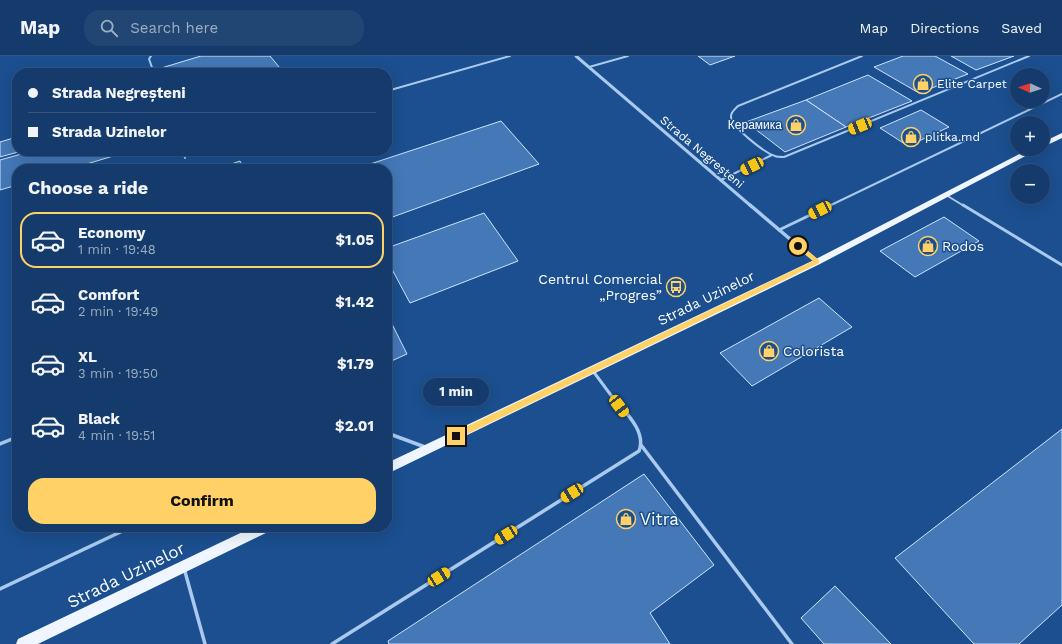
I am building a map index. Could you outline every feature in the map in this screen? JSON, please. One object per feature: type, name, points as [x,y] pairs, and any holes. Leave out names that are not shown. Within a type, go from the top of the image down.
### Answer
[{"type":"main road","points":[[1050,141],[1062,135]]},
{"type":"main road","name":"Strada Uzinelor","points":[[392,467],[817,262],[1021,156]]},
{"type":"main road","name":"Strada Uzinelor","points":[[23,644],[255,532]]},
{"type":"street","name":"Strada Negreșteni","points":[[576,56],[817,262]]},
{"type":"lane","points":[[152,56],[148,59],[152,68]]},
{"type":"lane","points":[[392,90],[510,56]]},
{"type":"lane","points":[[589,67],[628,56]]},
{"type":"lane","points":[[862,56],[738,106],[733,110],[731,115],[734,124],[772,155],[780,158],[789,156],[1029,56]]},
{"type":"lane","points":[[779,230],[1062,94]]},
{"type":"lane","points":[[721,180],[772,155]]},
{"type":"lane","points":[[946,195],[1062,265]]},
{"type":"lane","points":[[332,644],[639,451],[641,437],[637,429],[592,370]]},
{"type":"lane","points":[[392,435],[429,449]]},
{"type":"lane","points":[[0,444],[12,440]]},
{"type":"lane","points":[[641,445],[792,644]]},
{"type":"lane","points":[[0,589],[120,532]]},
{"type":"lane","points":[[184,566],[205,644]]},
{"type":"building","points":[[201,56],[270,56],[280,68],[161,68]]},
{"type":"building","points":[[698,56],[735,56],[710,65]]},
{"type":"building","name":"Elite Carpet","points":[[903,56],[935,56],[968,74],[919,93],[874,67]]},
{"type":"building","points":[[951,56],[1014,56],[976,70]]},
{"type":"building","points":[[868,75],[912,101],[846,127],[806,100]]},
{"type":"building","name":"Керамика","points":[[806,100],[846,127],[785,152],[746,122]]},
{"type":"building","name":"plitka.md","points":[[921,110],[949,127],[908,146],[880,128]]},
{"type":"building","points":[[501,121],[539,164],[392,217],[392,164],[370,164]]},
{"type":"building","points":[[12,138],[12,154],[0,157],[0,142]]},
{"type":"building","points":[[14,156],[113,156],[87,164],[12,164],[12,186],[0,190],[0,160]]},
{"type":"building","points":[[240,161],[242,164],[231,164]]},
{"type":"building","points":[[484,213],[518,261],[410,303],[392,269],[392,246]]},
{"type":"building","points":[[944,217],[979,241],[915,277],[880,251]]},
{"type":"building","points":[[819,298],[852,327],[752,386],[720,353]]},
{"type":"building","points":[[392,324],[407,354],[392,361]]},
{"type":"building","points":[[1062,429],[1062,605],[1019,644],[974,644],[895,558]]},
{"type":"building","name":"Vitra","points":[[644,474],[714,565],[650,613],[670,644],[389,644],[388,641]]},
{"type":"building","points":[[835,586],[891,644],[824,644],[801,618]]},
{"type":"place","name":"Elite Carpet","points":[[923,84]]},
{"type":"place","name":"Керамика","points":[[796,125]]},
{"type":"place","name":"plitka.md","points":[[911,137]]},
{"type":"place","name":"Rodos","points":[[928,246]]},
{"type":"place","name":"Centrul Comercial „Progres”","points":[[676,287]]},
{"type":"place","name":"Colorista","points":[[769,351]]},
{"type":"place","name":"Vitra","points":[[626,519]]},
{"type":"route","points":[[456,436],[817,262],[798,246]]}]
